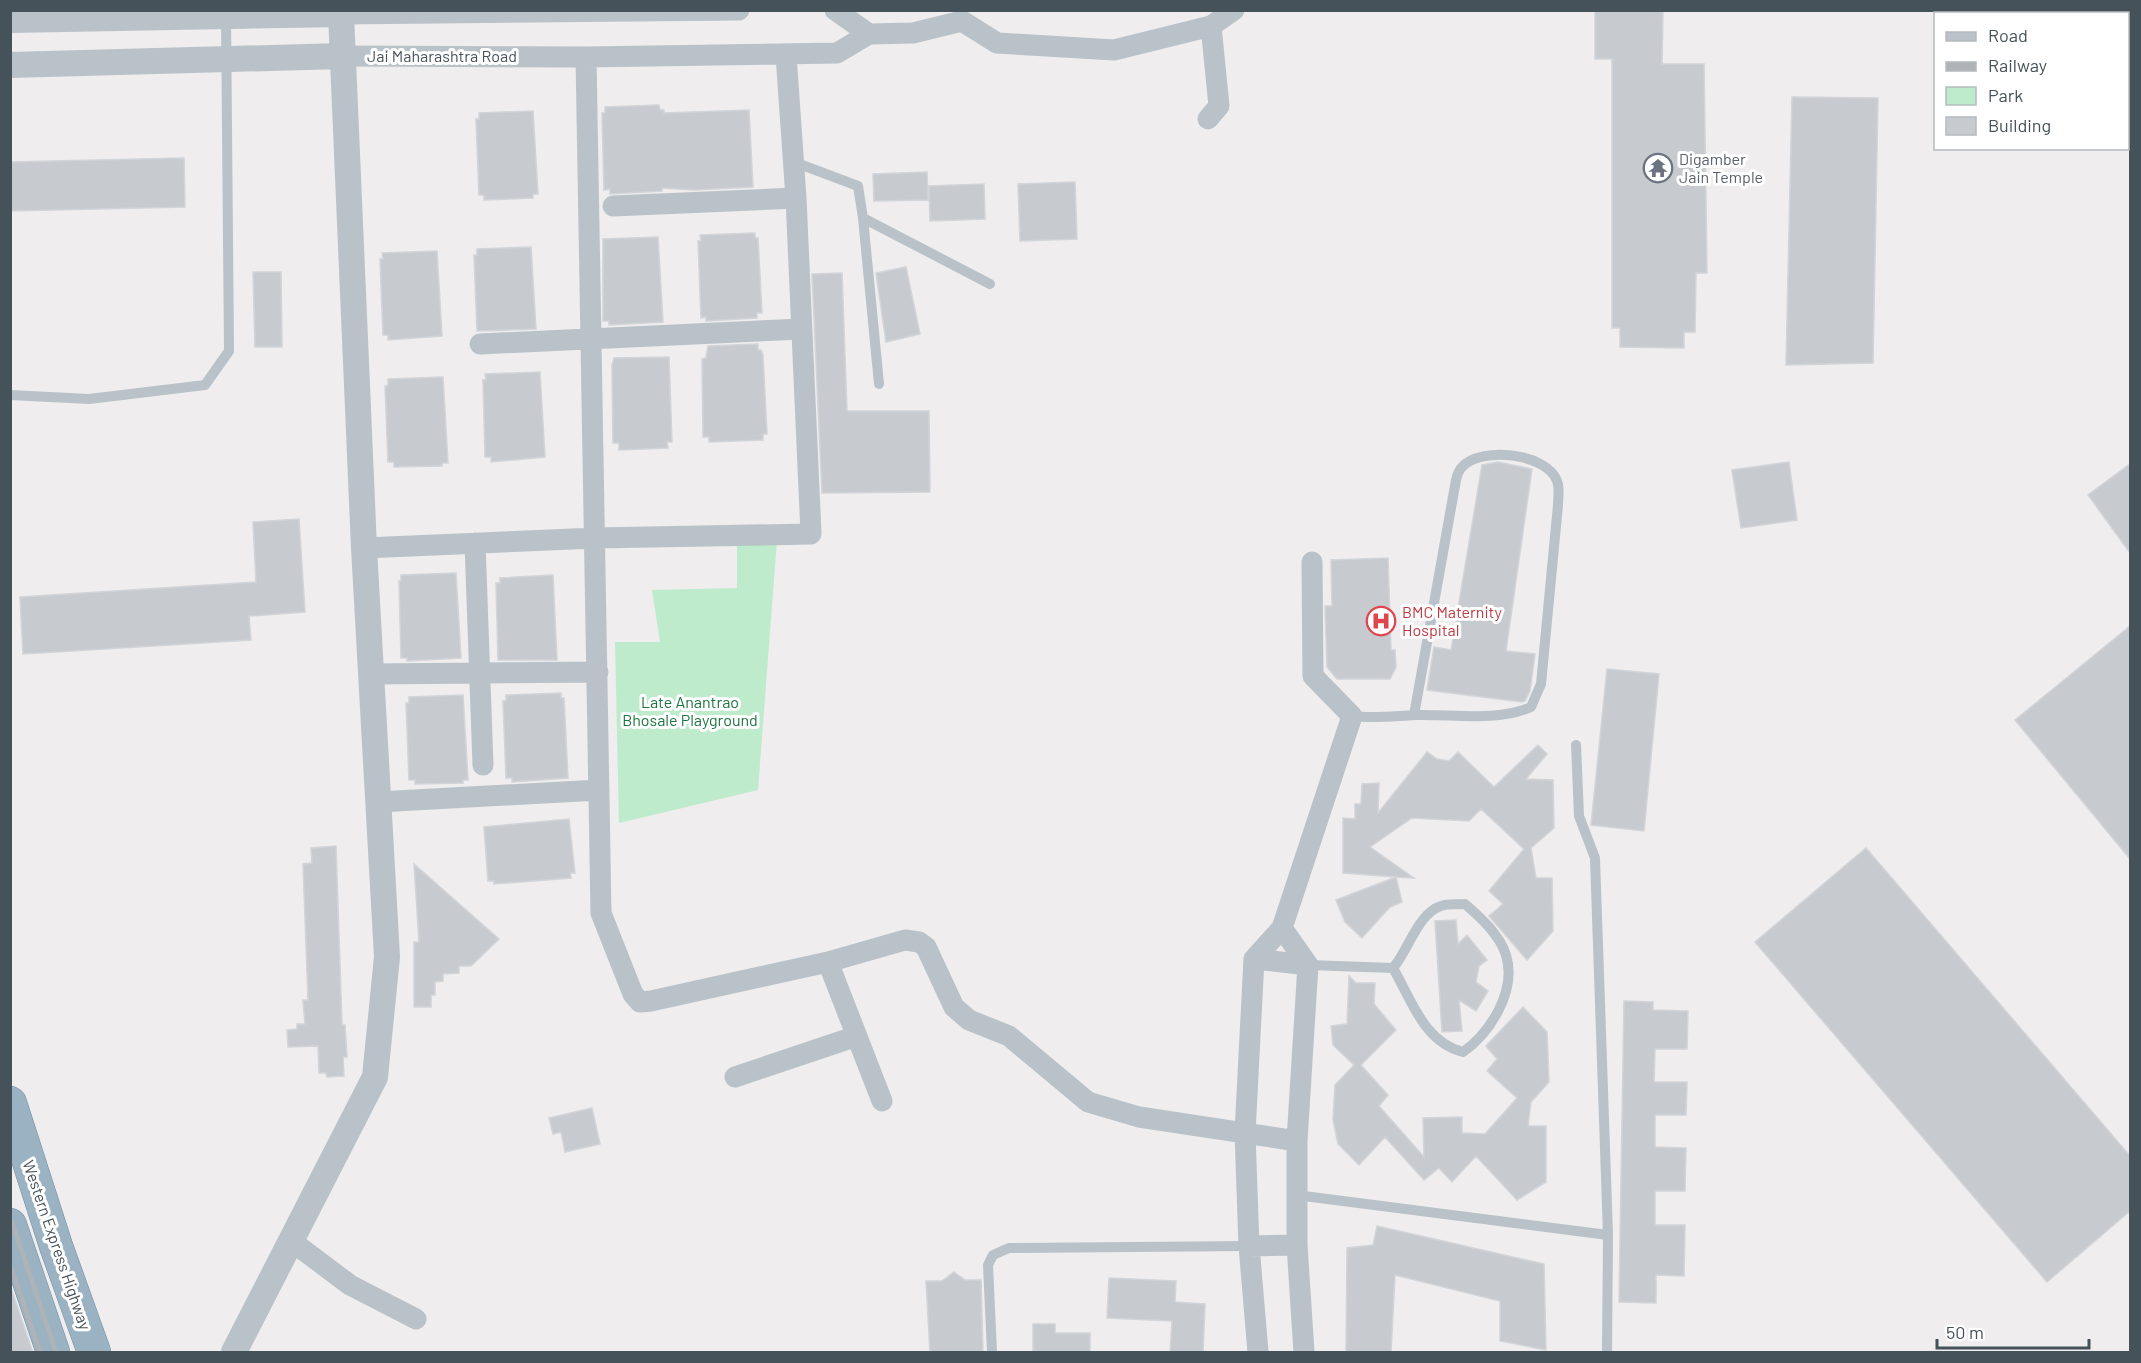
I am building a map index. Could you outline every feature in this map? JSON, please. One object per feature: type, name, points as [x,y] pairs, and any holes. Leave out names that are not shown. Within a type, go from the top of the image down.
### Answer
[{"type":"highway","name":"Western Express Highway","points":[[10,1103],[56,1246],[94,1353]]},
{"type":"highway","points":[[10,1225],[53,1353]]},
{"type":"street","points":[[10,20],[341,12],[739,10]]},
{"type":"street","points":[[835,10],[869,34]]},
{"type":"street","name":"Jai Maharashtra Road","points":[[10,65],[342,56],[586,57],[837,53],[869,34],[913,33],[962,21],[997,44],[1114,50],[1211,26],[1234,10]]},
{"type":"street","points":[[234,1353],[375,1077],[387,957],[364,548],[341,12]]},
{"type":"street","points":[[1208,119],[1219,106],[1211,26]]},
{"type":"street","points":[[364,548],[596,538],[811,534],[796,198],[786,55]]},
{"type":"street","points":[[586,57],[601,913],[633,994],[640,1002],[828,962],[905,940],[919,942],[926,948],[954,1007],[969,1020],[1009,1036],[1088,1102],[1139,1117],[1297,1141]]},
{"type":"street","points":[[613,206],[796,198]]},
{"type":"street","points":[[480,344],[802,329]]},
{"type":"street","points":[[475,543],[483,765]]},
{"type":"street","points":[[1258,1353],[1249,1246],[1245,1133],[1254,959],[1282,928],[1352,716],[1313,676],[1312,562]]},
{"type":"street","points":[[371,674],[598,672]]},
{"type":"street","points":[[378,802],[599,790]]},
{"type":"street","points":[[1282,928],[1308,964],[1297,1141],[1296,1195],[1304,1353]]},
{"type":"street","points":[[1254,959],[1308,964]]},
{"type":"street","points":[[828,962],[882,1101]]},
{"type":"street","points":[[735,1077],[857,1036]]},
{"type":"street","points":[[290,1240],[350,1285],[416,1319]]},
{"type":"street","points":[[1249,1246],[1297,1245]]},
{"type":"lane","points":[[10,395],[89,399],[205,385],[229,351],[226,16]]},
{"type":"lane","points":[[794,162],[858,186],[879,384]]},
{"type":"lane","points":[[863,218],[990,284]]},
{"type":"lane","points":[[1352,716],[1378,719],[1414,715],[1520,712],[1532,707],[1538,696],[1558,482],[1545,465],[1505,455],[1489,454],[1461,467],[1456,480],[1414,715]]},
{"type":"lane","points":[[1576,745],[1579,816],[1595,858],[1608,1235],[1607,1353]]},
{"type":"lane","points":[[1465,904],[1485,922],[1506,955],[1507,989],[1498,1010],[1479,1040],[1463,1052],[1446,1048],[1427,1030],[1393,968],[1403,956],[1411,936],[1433,910],[1443,905],[1465,904]]},
{"type":"lane","points":[[1308,964],[1393,968]]},
{"type":"lane","points":[[1296,1195],[1608,1235]]},
{"type":"lane","points":[[992,1353],[988,1265],[993,1255],[1009,1248],[1249,1246]]},
{"type":"green space","name":"Late Anantrao Bhosale Playground","points":[[777,540],[758,790],[619,823],[615,642],[660,642],[652,590],[737,588],[737,542]]},
{"type":"building","name":"Digamber Jain Temple","points":[[1595,10],[1663,10],[1662,64],[1704,64],[1707,273],[1696,273],[1695,332],[1684,332],[1684,348],[1620,347],[1620,328],[1612,328],[1612,59],[1595,59]]},
{"type":"building","points":[[1792,97],[1878,98],[1873,363],[1786,365]]},
{"type":"building","points":[[659,105],[660,110],[664,110],[664,113],[749,110],[753,187],[694,190],[662,188],[662,191],[610,194],[610,189],[604,190],[602,113],[605,113],[605,107]]},
{"type":"building","points":[[533,111],[538,194],[533,194],[533,198],[484,200],[484,195],[479,195],[476,119],[479,119],[479,113]]},
{"type":"building","points":[[184,158],[185,207],[10,211],[10,162]]},
{"type":"building","points":[[927,172],[928,200],[874,201],[873,174]]},
{"type":"building","points":[[1075,182],[1077,239],[1020,241],[1018,184]]},
{"type":"building","points":[[984,184],[985,219],[930,221],[929,186]]},
{"type":"building","points":[[755,233],[755,238],[758,238],[762,313],[757,313],[757,318],[706,321],[706,317],[701,318],[698,241],[701,241],[700,235]]},
{"type":"building","points":[[658,237],[663,322],[609,325],[609,321],[603,321],[603,239]]},
{"type":"building","points":[[531,247],[536,329],[477,331],[474,255],[477,255],[477,249]]},
{"type":"building","points":[[437,251],[442,336],[388,340],[388,335],[383,335],[380,259],[383,259],[382,253]]},
{"type":"building","points":[[906,267],[920,334],[886,342],[876,273]]},
{"type":"building","points":[[253,272],[281,272],[282,347],[255,347]]},
{"type":"building","points":[[842,273],[847,411],[929,411],[930,492],[822,493],[812,274]]},
{"type":"building","points":[[758,344],[758,350],[761,350],[763,355],[767,434],[763,434],[763,440],[709,442],[709,437],[703,437],[702,359],[706,358],[708,346]]},
{"type":"building","points":[[669,357],[672,442],[667,442],[668,448],[619,450],[619,443],[613,443],[612,365],[614,358]]},
{"type":"building","points":[[540,372],[545,457],[491,462],[491,457],[485,457],[483,380],[486,380],[485,374]]},
{"type":"building","points":[[443,377],[448,463],[442,463],[442,466],[394,467],[394,462],[388,462],[385,386],[388,386],[388,379]]},
{"type":"building","points":[[1498,462],[1532,469],[1506,651],[1535,654],[1530,691],[1525,701],[1522,702],[1427,690],[1434,647],[1451,650],[1482,465]]},
{"type":"building","points":[[1789,462],[1797,520],[1741,528],[1732,470]]},
{"type":"building","points":[[2130,464],[2130,553],[2088,495]]},
{"type":"building","points":[[299,519],[305,612],[249,616],[251,640],[23,654],[20,597],[256,582],[253,522]]},
{"type":"building","points":[[1388,558],[1391,650],[1395,650],[1396,667],[1390,679],[1337,679],[1327,667],[1325,606],[1332,606],[1331,560]]},
{"type":"building","points":[[456,573],[461,658],[407,661],[407,658],[401,658],[399,581],[401,581],[401,575]]},
{"type":"building","points":[[553,575],[557,660],[498,660],[496,583],[500,583],[500,578]]},
{"type":"building","points":[[2130,626],[2130,859],[2015,720]]},
{"type":"building","points":[[1607,669],[1659,674],[1644,831],[1591,825]]},
{"type":"building","points":[[561,693],[561,698],[564,698],[568,778],[512,782],[512,778],[506,778],[503,701],[506,701],[506,695]]},
{"type":"building","points":[[463,695],[468,780],[463,780],[463,783],[415,784],[415,780],[409,780],[406,703],[409,703],[409,697]]},
{"type":"building","points":[[1538,745],[1547,754],[1526,779],[1553,780],[1554,828],[1531,848],[1536,878],[1552,878],[1553,931],[1527,960],[1489,916],[1503,904],[1489,891],[1524,849],[1481,809],[1469,821],[1412,818],[1370,847],[1414,878],[1343,873],[1343,818],[1355,819],[1355,804],[1361,804],[1362,784],[1379,783],[1378,813],[1427,752],[1437,759],[1449,761],[1458,752],[1494,787]]},
{"type":"building","points":[[569,819],[575,873],[570,873],[571,878],[494,884],[494,881],[488,881],[484,827]]},
{"type":"building","points":[[336,846],[342,1025],[345,1025],[347,1057],[343,1057],[344,1076],[327,1077],[326,1073],[319,1073],[318,1046],[288,1047],[287,1030],[297,1029],[297,1024],[305,1024],[303,1000],[308,1000],[303,864],[312,863],[311,848]]},
{"type":"building","points":[[1866,848],[2130,1156],[2130,1211],[2047,1282],[1755,942]]},
{"type":"building","points":[[414,864],[499,939],[471,966],[459,966],[459,973],[443,974],[443,981],[435,982],[435,995],[431,995],[431,1007],[414,1007],[414,942],[419,942]]},
{"type":"building","points":[[1396,877],[1402,902],[1390,907],[1362,938],[1345,922],[1336,900]]},
{"type":"building","points":[[1456,920],[1458,944],[1467,935],[1487,960],[1479,966],[1476,982],[1488,991],[1476,1011],[1459,1000],[1462,1031],[1442,1032],[1435,921]]},
{"type":"building","points":[[1349,976],[1356,983],[1375,983],[1374,1004],[1396,1030],[1361,1065],[1388,1095],[1379,1106],[1424,1157],[1423,1118],[1462,1117],[1462,1133],[1485,1134],[1517,1098],[1487,1071],[1497,1059],[1486,1046],[1523,1007],[1547,1032],[1549,1082],[1531,1102],[1528,1126],[1546,1126],[1546,1182],[1517,1200],[1476,1156],[1452,1182],[1439,1168],[1424,1180],[1385,1137],[1359,1165],[1338,1144],[1333,1120],[1335,1085],[1354,1065],[1333,1045],[1331,1026],[1347,1024]]},
{"type":"building","points":[[1624,1001],[1653,1002],[1653,1010],[1688,1011],[1687,1049],[1655,1049],[1654,1082],[1687,1082],[1686,1115],[1655,1115],[1655,1147],[1686,1148],[1685,1191],[1655,1191],[1655,1225],[1685,1225],[1684,1276],[1656,1275],[1656,1303],[1619,1302]]},
{"type":"building","points":[[592,1108],[600,1144],[565,1152],[561,1132],[553,1134],[549,1118]]},
{"type":"building","points":[[1377,1226],[1544,1264],[1546,1350],[1500,1341],[1500,1301],[1395,1275],[1391,1353],[1346,1353],[1347,1248],[1373,1245]]},
{"type":"building","points":[[954,1272],[965,1280],[981,1280],[983,1353],[930,1353],[926,1281],[942,1281]]},
{"type":"building","points":[[1109,1278],[1176,1281],[1175,1302],[1205,1304],[1203,1353],[1170,1353],[1172,1321],[1107,1318]]},
{"type":"building","points":[[10,1285],[33,1353],[10,1353]]},
{"type":"building","points":[[1033,1324],[1055,1324],[1055,1333],[1090,1333],[1090,1353],[1033,1353]]},
{"type":"railway","points":[[10,1216],[56,1352]]},
{"type":"railway","points":[[10,1264],[40,1352]]},
{"type":"place","name":"Digamber Jain Temple","points":[[1658,168]]},
{"type":"place","name":"BMC Maternity Hospital","points":[[1381,621]]}]
